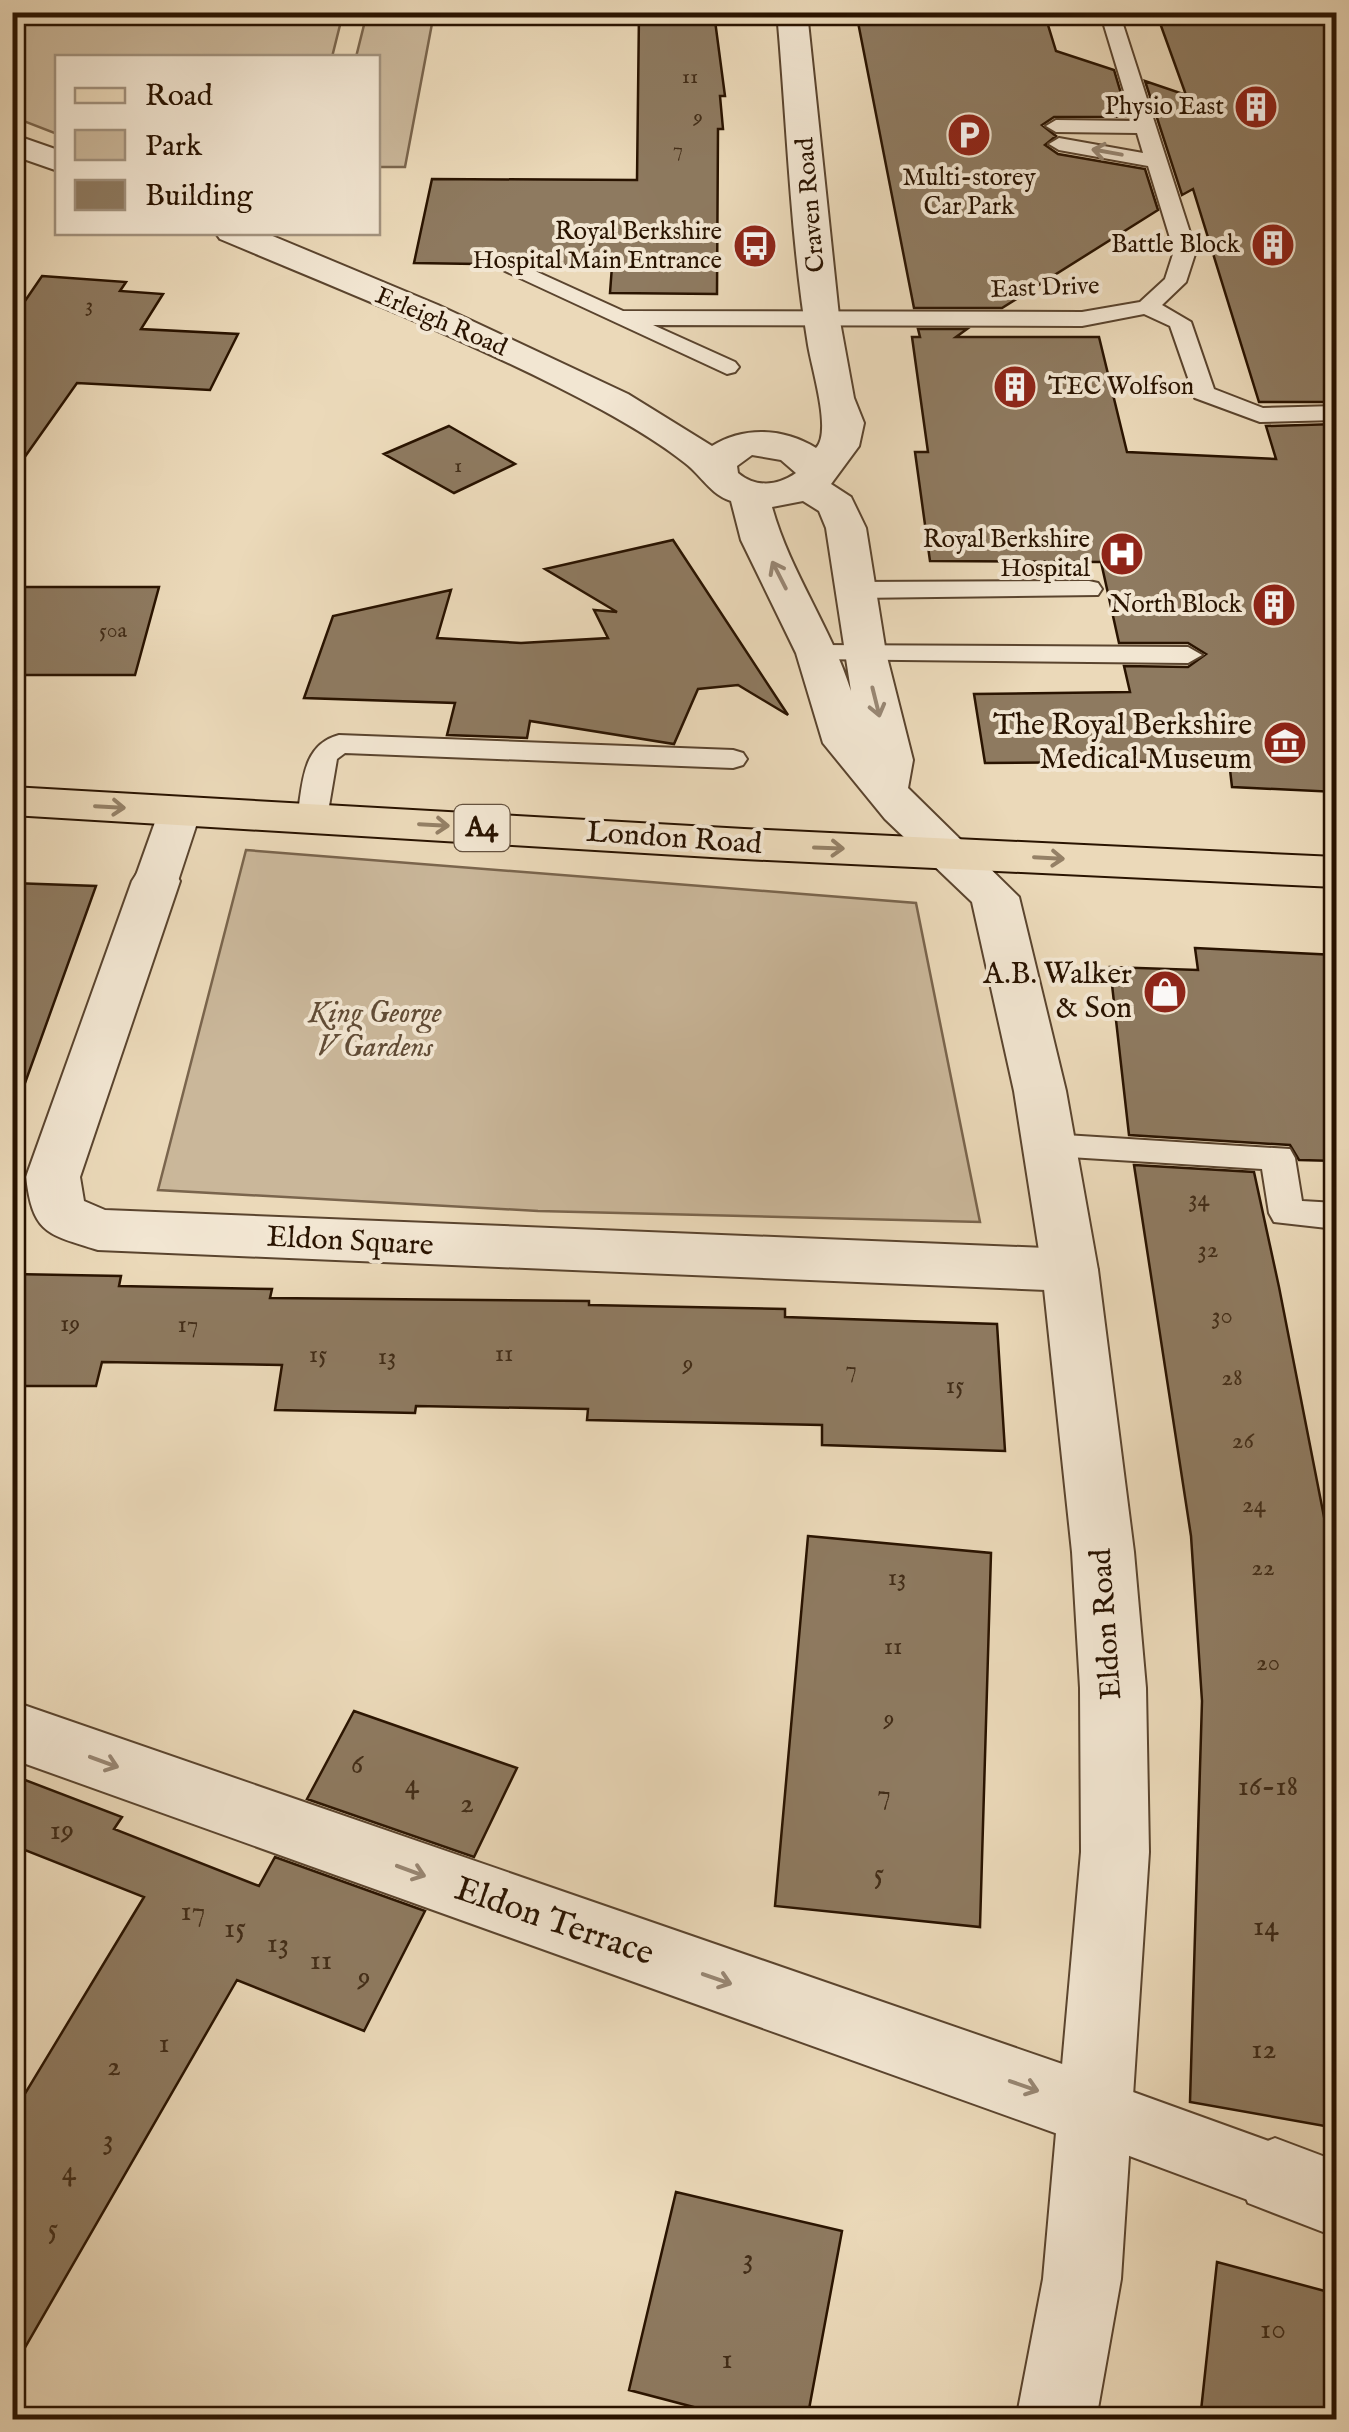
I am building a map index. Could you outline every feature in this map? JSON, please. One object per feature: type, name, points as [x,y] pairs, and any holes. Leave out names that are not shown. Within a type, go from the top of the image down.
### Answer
[{"type":"main road","name":"London Road","points":[[12,802],[1336,872]]},
{"type":"street","name":"Craven Road","points":[[792,12],[821,316],[835,398],[845,423],[840,446],[812,478]]},
{"type":"street","points":[[12,144],[55,160]]},
{"type":"street","name":"Erleigh Road","points":[[239,235],[576,381],[744,464]]},
{"type":"street","points":[[744,464],[794,432],[835,398]]},
{"type":"street","points":[[744,464],[804,453],[812,478],[837,505],[846,528],[864,652],[890,760],[885,790]]},
{"type":"street","points":[[744,464],[786,494],[812,478]]},
{"type":"street","points":[[744,464],[761,540],[818,653],[845,743],[885,790],[952,853]]},
{"type":"street","name":"Eldon Square","points":[[180,811],[53,1177],[58,1212],[75,1222],[98,1230],[1070,1270]]},
{"type":"street","name":"Eldon Road","points":[[952,853],[995,897],[1026,1022],[1070,1270],[1103,1552],[1113,1688],[1115,1852],[1097,2112],[1082,2279],[1056,2420]]},
{"type":"street","name":"Eldon Terrace","points":[[12,1730],[1097,2112]]},
{"type":"street","points":[[1097,2112],[1306,2188]]},
{"type":"lane","points":[[1109,12],[1185,251],[1175,282],[1147,306],[1180,322],[1204,393],[1260,415],[1336,413]]},
{"type":"lane","points":[[1143,127],[1057,135],[1154,160]]},
{"type":"lane","points":[[516,271],[726,368]]},
{"type":"lane","name":"East Drive","points":[[618,318],[1082,319],[1147,306]]},
{"type":"lane","points":[[855,590],[1089,589]]},
{"type":"lane","points":[[818,653],[1188,655]]},
{"type":"lane","points":[[312,818],[322,756],[338,744],[733,758]]},
{"type":"lane","points":[[1049,1146],[1278,1158],[1286,1213],[1336,1216]]},
{"type":"green space","points":[[13,12],[343,13],[332,55],[55,55],[55,133],[13,117]]},
{"type":"green space","points":[[367,13],[434,13],[405,167],[380,167],[380,55],[356,55]]},
{"type":"green space","name":"King George V Gardens","points":[[246,850],[916,903],[980,1222],[538,1211],[158,1190]]},
{"type":"building","name":"Multi-storey Car Park","points":[[856,12],[1044,12],[1056,51],[1114,70],[1128,117],[1054,117],[1042,125],[1056,136],[1045,145],[1058,154],[1145,169],[1158,210],[1002,308],[914,308]]},
{"type":"building","points":[[1156,12],[1336,12],[1336,402],[1259,402],[1193,189],[1182,195],[1145,81],[1186,95]]},
{"type":"building","points":[[639,13],[714,13],[725,96],[720,96],[723,129],[718,129],[717,294],[610,293],[612,266],[414,263],[432,179],[637,180]]},
{"type":"building","points":[[42,276],[126,282],[120,291],[163,294],[141,329],[238,334],[210,390],[77,383],[12,475],[12,320]]},
{"type":"building","points":[[918,329],[967,329],[956,337],[1099,337],[1127,452],[1276,459],[1266,426],[1336,424],[1336,792],[1232,787],[1229,761],[985,763],[974,694],[1130,692],[1124,666],[1188,667],[1206,654],[1188,643],[1119,643],[1101,562],[930,561],[915,452],[928,452],[912,337],[920,337]]},
{"type":"building","points":[[449,426],[515,464],[454,493],[384,454]]},
{"type":"building","points":[[673,540],[788,715],[738,685],[698,689],[674,744],[530,721],[527,738],[447,735],[455,703],[304,698],[333,616],[451,590],[437,638],[521,643],[608,638],[594,610],[617,612],[545,569]]},
{"type":"building","points":[[12,587],[159,587],[135,675],[12,675]]},
{"type":"building","points":[[12,883],[96,886],[20,1097],[12,1096]]},
{"type":"building","points":[[1195,948],[1336,955],[1336,1161],[1299,1160],[1290,1145],[1129,1135],[1110,967],[1198,970]]},
{"type":"building","points":[[1134,1165],[1254,1172],[1279,1287],[1336,1578],[1336,2128],[1190,2102],[1202,1701],[1191,1536]]},
{"type":"building","points":[[12,1274],[121,1276],[119,1286],[272,1289],[270,1298],[589,1301],[589,1305],[785,1309],[785,1317],[997,1324],[1005,1451],[822,1445],[822,1425],[587,1420],[588,1409],[416,1406],[415,1413],[275,1410],[282,1365],[102,1362],[96,1386],[12,1386]]},
{"type":"building","points":[[808,1536],[991,1553],[980,1927],[775,1906]]},
{"type":"building","points":[[354,1711],[517,1768],[474,1857],[307,1799]]},
{"type":"building","points":[[12,1775],[122,1817],[114,1829],[259,1886],[275,1857],[425,1911],[364,2031],[237,1980],[12,2370],[12,2115],[144,1897],[12,1845]]},
{"type":"building","points":[[676,2192],[842,2231],[807,2420],[743,2420],[629,2390]]},
{"type":"building","points":[[1217,2262],[1336,2294],[1336,2420],[1200,2420]]},
{"type":"place","name":"Physio East","points":[[1256,107]]},
{"type":"place","name":"Multi-storey Car Park","points":[[969,135]]},
{"type":"place","name":"Battle Block","points":[[1273,245]]},
{"type":"place","name":"Royal Berkshire Hospital Main Entrance","points":[[755,246]]},
{"type":"place","name":"TEC Wolfson","points":[[1015,387]]},
{"type":"place","name":"Royal Berkshire Hospital","points":[[1122,554]]},
{"type":"place","name":"North Block","points":[[1274,605]]},
{"type":"place","name":"The Royal Berkshire Medical Museum","points":[[1285,743]]},
{"type":"place","name":"A.B. Walker & Son","points":[[1165,992]]}]
